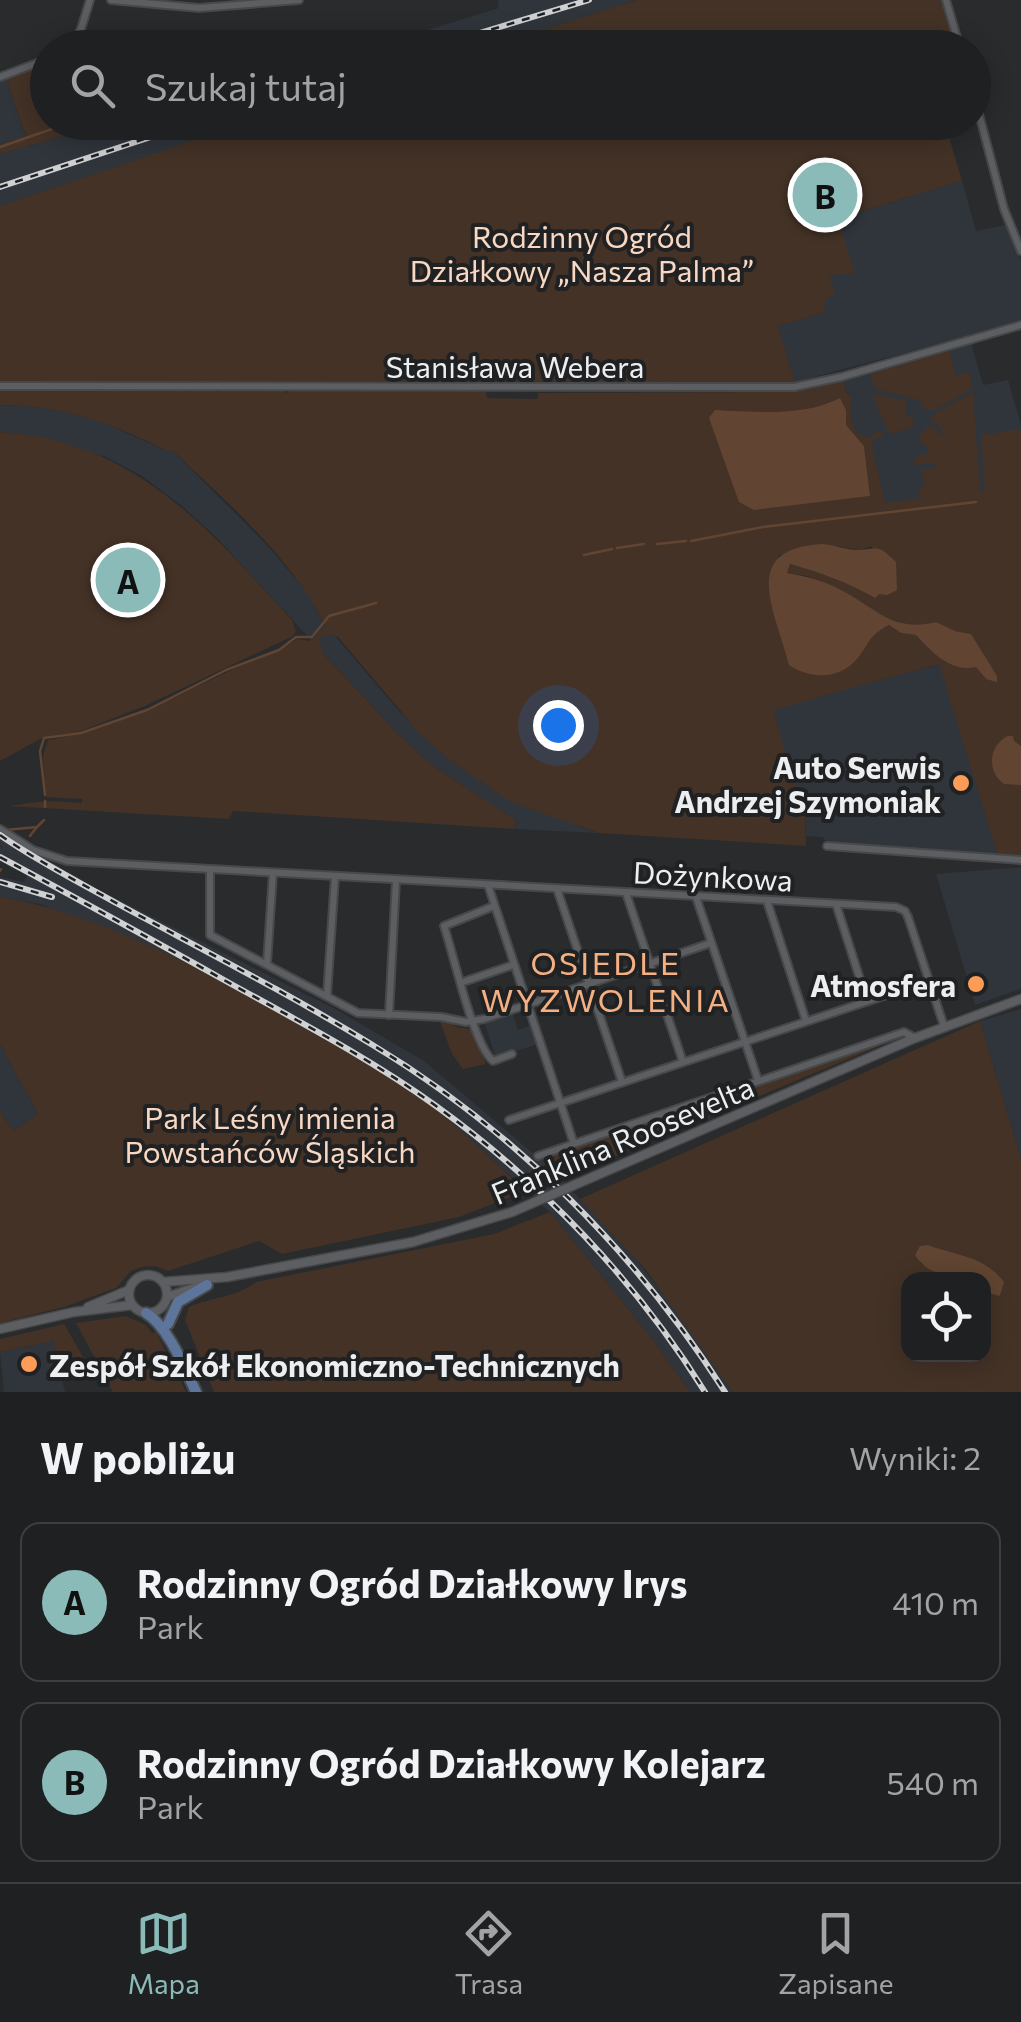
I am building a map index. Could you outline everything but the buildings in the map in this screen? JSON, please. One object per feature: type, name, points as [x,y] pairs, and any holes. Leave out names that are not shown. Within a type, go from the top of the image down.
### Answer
[{"type":"main road","points":[[168,1324],[178,1302],[206,1284]]},
{"type":"main road","points":[[165,1302],[176,1351]]},
{"type":"main road","points":[[146,1313],[176,1351],[196,1392]]},
{"type":"street","points":[[80,30],[90,0]]},
{"type":"street","points":[[112,0],[198,8],[299,0]]},
{"type":"street","points":[[946,0],[955,30]]},
{"type":"street","points":[[0,77],[30,66]]},
{"type":"street","points":[[986,140],[1004,209],[1021,251]]},
{"type":"street","name":"Stanisława Webera","points":[[0,386],[792,387],[842,377],[1021,325]]},
{"type":"street","name":"Dożynkowa","points":[[0,829],[34,850],[57,858],[896,908],[905,912],[944,1026]]},
{"type":"street","points":[[827,846],[1021,860]]},
{"type":"street","points":[[210,869],[210,935],[358,1013],[471,1022],[711,943]]},
{"type":"street","points":[[267,964],[273,873]]},
{"type":"street","points":[[328,996],[334,876]]},
{"type":"street","points":[[389,1015],[396,880]]},
{"type":"street","points":[[488,885],[574,1144]]},
{"type":"street","points":[[557,889],[622,1082]]},
{"type":"street","points":[[626,893],[683,1062]]},
{"type":"street","points":[[696,896],[758,1080]]},
{"type":"street","points":[[766,901],[806,1021]]},
{"type":"street","points":[[836,904],[867,1001]]},
{"type":"street","points":[[494,906],[444,926],[463,982],[471,1022],[489,1058],[492,1061],[512,1054]]},
{"type":"street","points":[[463,982],[514,965]]},
{"type":"street","points":[[509,1120],[929,981]]},
{"type":"street","name":"Franklina Roosevelta","points":[[165,1302],[176,1292],[227,1278],[414,1242],[512,1212],[915,1038],[1021,999]]},
{"type":"street","points":[[538,1156],[904,1032],[915,1038]]},
{"type":"street","points":[[0,1329],[74,1312],[132,1305],[146,1313],[165,1302],[163,1282],[146,1274],[134,1280],[129,1290],[132,1305]]},
{"type":"street","name":"Franklina Roosevelta","points":[[163,1282],[227,1278]]},
{"type":"street","points":[[74,1312],[129,1290]]},
{"type":"shaded area","points":[[498,0],[637,0],[541,30],[428,30],[499,8]]},
{"type":"shaded area","points":[[6,78],[26,137],[0,144],[0,81]]},
{"type":"shaded area","points":[[50,140],[196,140],[0,206],[0,154]]},
{"type":"shaded area","points":[[962,181],[976,231],[1010,224],[1021,260],[1021,322],[795,382],[778,326],[823,313],[838,218]]},
{"type":"shaded area","points":[[976,341],[972,346],[983,385],[1008,380],[1021,425],[1021,498],[885,505],[870,439],[857,434],[851,420],[852,397],[845,391],[846,379]]},
{"type":"shaded area","points":[[840,398],[846,410],[846,425],[864,446],[870,496],[754,510],[739,502],[709,418],[715,410],[795,411]]},
{"type":"shaded area","points":[[0,405],[87,415],[173,451],[267,545],[305,590],[325,624],[399,711],[446,757],[580,827],[599,833],[514,829],[516,820],[433,766],[399,735],[218,539],[182,506],[142,476],[106,457],[33,436],[0,432]]},
{"type":"shaded area","points":[[823,544],[881,550],[896,562],[897,590],[875,598],[834,578],[790,564],[787,573],[835,587],[896,621],[921,625],[936,622],[971,634],[997,682],[986,679],[976,667],[950,664],[916,635],[901,633],[889,625],[841,671],[815,675],[789,665],[771,604],[771,570],[780,557],[797,548]]},
{"type":"shaded area","points":[[940,664],[998,856],[830,844],[822,837],[806,836],[805,817],[772,709]]},
{"type":"shaded area","points":[[1013,736],[1021,746],[1021,785],[1004,784],[992,765],[997,745]]},
{"type":"shaded area","points":[[0,832],[93,887],[337,1010],[424,1061],[541,1160],[613,1231],[688,1325],[733,1392],[690,1392],[550,1212],[458,1129],[394,1078],[173,957],[40,904],[0,897],[0,877],[24,882],[27,875],[0,860],[0,847],[4,848],[0,845]]},
{"type":"shaded area","points":[[1021,867],[1021,989],[975,1005],[936,874]]},
{"type":"shaded area","points":[[1021,1009],[1021,1159],[980,1021]]},
{"type":"shaded area","points":[[512,1012],[518,1030],[532,1025],[538,1044],[496,1058],[484,1022]]},
{"type":"shaded area","points":[[0,1044],[38,1114],[13,1131],[0,1111]]},
{"type":"shaded area","points":[[928,1245],[987,1266],[1004,1282],[1000,1296],[991,1294],[991,1272],[937,1272],[915,1255],[920,1246]]},
{"type":"shaded area","name":"Zespół Szkół Ekonomiczno-Technicznych","points":[[53,1341],[65,1392],[4,1392],[0,1352]]},
{"type":"green space","points":[[637,0],[942,0],[951,30],[541,30]]},
{"type":"green space","points":[[30,69],[30,140],[50,140],[0,154],[0,144],[26,136],[6,78]]},
{"type":"green space","name":"Rodzinny Ogród Działkowy „Nasza Palma”","points":[[194,140],[950,140],[962,181],[838,218],[855,273],[829,275],[835,296],[826,298],[823,313],[778,326],[795,382],[791,383],[453,381],[452,359],[439,360],[439,381],[0,382],[0,206]]},
{"type":"green space","points":[[949,350],[956,376],[970,372],[972,389],[935,410],[925,410],[920,400],[875,389],[870,374]]},
{"type":"green space","points":[[846,379],[845,391],[852,397],[851,420],[857,433],[870,438],[877,431],[882,432],[883,436],[871,441],[885,503],[921,498],[919,487],[925,486],[922,470],[936,468],[934,463],[915,465],[914,458],[929,449],[917,438],[930,425],[949,439],[930,421],[933,415],[973,392],[980,491],[985,491],[981,435],[1021,429],[1021,857],[998,856],[939,664],[773,710],[805,817],[806,846],[599,833],[511,802],[421,735],[338,637],[329,634],[319,639],[324,654],[399,735],[433,766],[516,820],[514,829],[233,811],[229,819],[8,806],[46,801],[82,803],[82,799],[46,797],[43,756],[48,740],[99,728],[144,711],[297,639],[309,641],[326,627],[277,555],[173,451],[88,418],[0,405],[0,391],[481,391],[486,392],[487,398],[538,399],[538,393],[811,389]],"holes":[[[839,399],[846,410],[846,425],[864,446],[870,496],[754,510],[715,411],[794,411]],[[823,544],[860,550],[872,546],[875,598],[834,578],[789,564],[787,573],[807,576],[841,590],[880,615],[914,628],[936,622],[971,634],[996,676],[986,679],[976,666],[950,662],[935,654],[916,635],[901,633],[889,625],[870,635],[855,661],[833,673],[778,556]]]},
{"type":"green space","points":[[872,394],[905,400],[905,414],[913,419],[914,427],[889,434]]},
{"type":"green space","points":[[0,432],[48,439],[90,452],[165,494],[230,553],[292,620],[296,631],[293,636],[145,706],[81,731],[42,738],[0,761]]},
{"type":"green space","name":"Park Leśny imienia Powstańców Śląskich","points":[[0,897],[39,905],[118,932],[272,1008],[411,1089],[526,1191],[459,1217],[282,1254],[259,1241],[168,1271],[142,1267],[131,1271],[116,1288],[64,1307],[0,1323],[0,1111],[13,1131],[38,1114],[0,1044]]},
{"type":"green space","points":[[439,1019],[469,1029],[486,1064],[463,1069],[452,1054]]},
{"type":"green space","points":[[980,1021],[1021,1159],[1021,1392],[733,1392],[646,1270],[580,1199]]},
{"type":"green space","points":[[884,1044],[561,1179],[541,1160],[863,1050]]},
{"type":"green space","name":"Park Leśny imienia Powstańców Śląskich","points":[[550,1212],[690,1392],[214,1392],[185,1320],[189,1307],[241,1291],[256,1282],[494,1234]]},
{"type":"green space","points":[[126,1316],[156,1332],[186,1392],[113,1392],[76,1323]]},
{"type":"green space","points":[[64,1324],[86,1362],[55,1350],[53,1341],[0,1352],[0,1339]]},
{"type":"waterway","points":[[0,147],[30,137]]},
{"type":"waterway","points":[[691,541],[763,527],[976,502]]},
{"type":"waterway","points":[[657,544],[686,541]]},
{"type":"waterway","points":[[617,548],[644,544]]},
{"type":"waterway","points":[[584,555],[612,549]]},
{"type":"waterway","points":[[45,795],[40,751],[44,738],[81,733],[147,710],[226,670],[279,650],[296,637],[312,637],[329,616],[376,603]]},
{"type":"waterway","points":[[45,801],[45,807]]},
{"type":"waterway","points":[[5,830],[37,827],[44,820]]},
{"type":"waterway","points":[[30,836],[36,828]]},
{"type":"railway","points":[[490,30],[589,0]]},
{"type":"railway","points":[[0,187],[142,140]]},
{"type":"railway","points":[[0,835],[371,1044],[474,1115],[568,1197],[611,1243],[652,1290],[725,1392]]},
{"type":"railway","points":[[0,857],[336,1042],[412,1089],[475,1136],[550,1201],[618,1273],[705,1392]]},
{"type":"railway","points":[[0,882],[52,897]]},
{"type":"place","name":"Rodzinny Ogród Działkowy Kolejarz","points":[[825,195]]},
{"type":"place","name":"Rodzinny Ogród Działkowy Irys","points":[[128,580]]},
{"type":"place","name":"Auto Serwis Andrzej Szymoniak","points":[[961,783]]},
{"type":"place","name":"Atmosfera","points":[[976,984]]},
{"type":"place","name":"Zespół Szkół Ekonomiczno-Technicznych","points":[[29,1364]]},
{"type":"district","name":"OSIEDLE WYZWOLENIA","points":[[606,980]]}]
